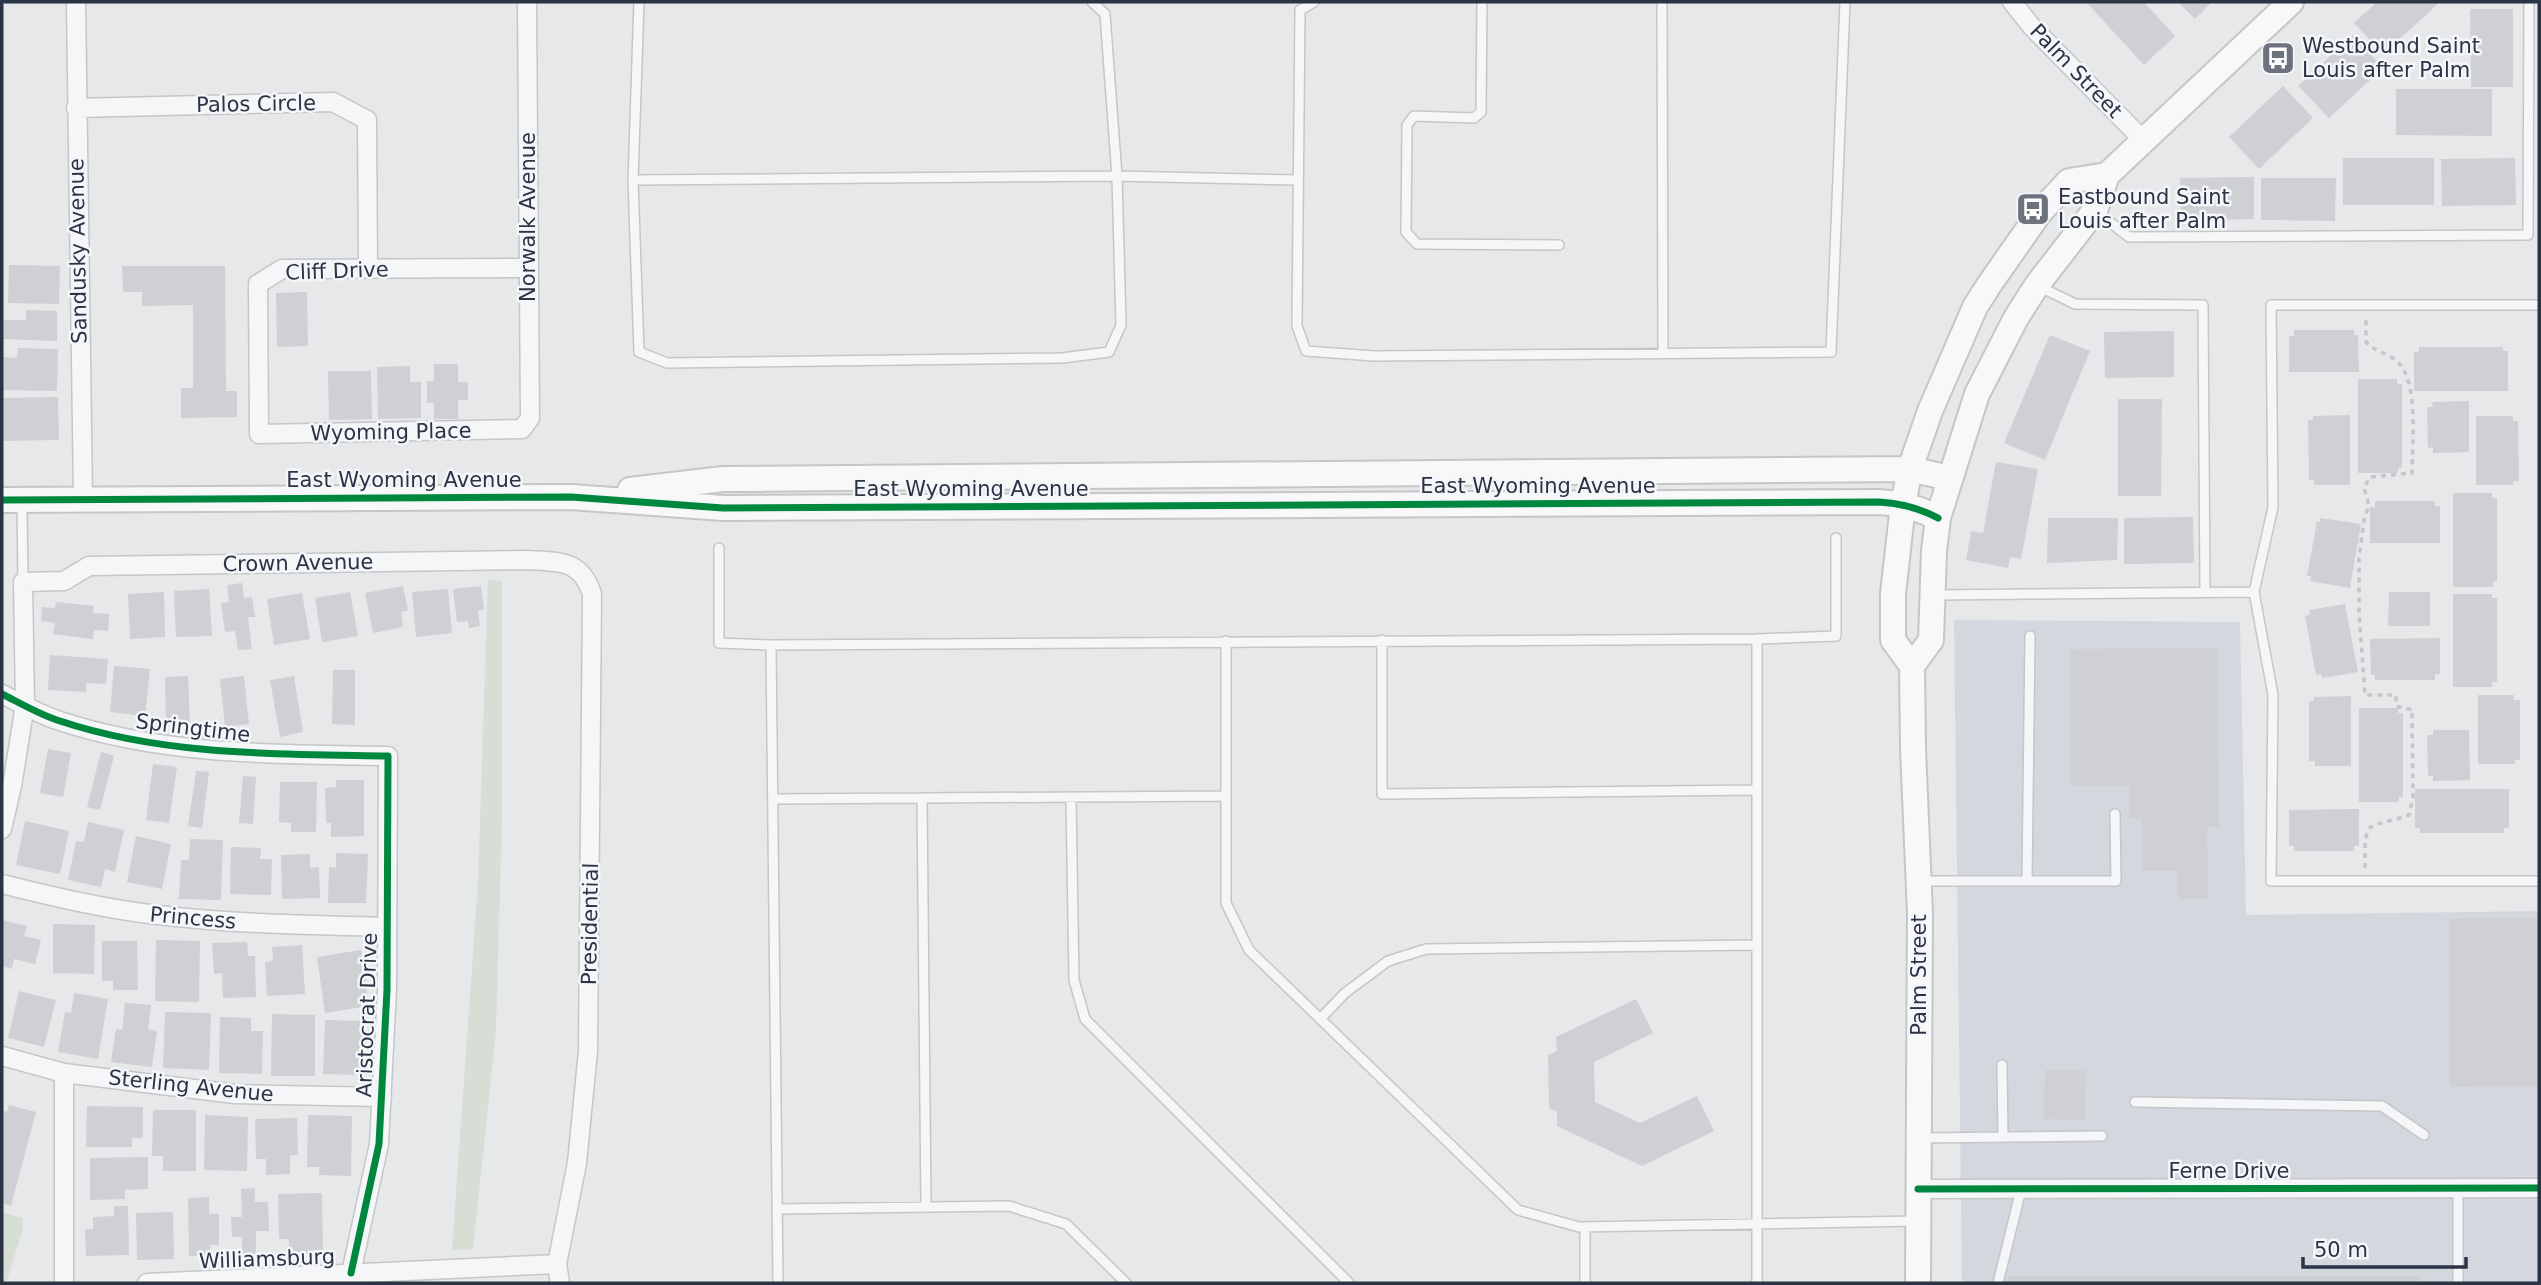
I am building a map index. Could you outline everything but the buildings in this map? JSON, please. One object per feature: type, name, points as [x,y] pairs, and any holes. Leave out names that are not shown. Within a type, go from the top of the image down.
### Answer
[{"type":"street","name":"Sandusky Avenue","points":[[76,2],[83,499]]},
{"type":"street","name":"Norwalk Avenue","points":[[522,429],[530,418],[527,2]]},
{"type":"street","name":"Palm Street","points":[[2011,2],[2142,139]]},
{"type":"street","points":[[2107,174],[2069,181],[2040,212],[2012,249],[1975,307],[1930,411],[1910,469],[1893,594],[1893,640],[1912,666],[1931,640],[1938,518],[1949,478],[1977,394],[2016,318],[2036,285],[2095,211],[2107,174],[2291,2]]},
{"type":"street","name":"Palos Circle","points":[[76,108],[333,102],[367,120],[369,269]]},
{"type":"street","name":"Cliff Drive","points":[[259,434],[258,284],[282,270],[529,268]]},
{"type":"street","name":"Wyoming Place","points":[[259,434],[522,429]]},
{"type":"street","name":"East Wyoming Avenue","points":[[571,497],[723,479],[1910,469],[1949,478]]},
{"type":"street","name":"East Wyoming Avenue","points":[[12,500],[571,497],[723,508],[1879,502],[1923,510],[1938,518]]},
{"type":"street","name":"Crown Avenue","points":[[23,582],[64,581],[89,565],[527,560],[558,562],[577,567]]},
{"type":"street","name":"Presidential","points":[[560,1283],[557,1264],[577,1163],[588,1051],[592,594],[587,579],[577,567]]},
{"type":"street","points":[[2,829],[12,786],[24,705],[23,582]]},
{"type":"street","name":"Palm Street","points":[[1912,666],[1919,881],[1918,1283]]},
{"type":"street","name":"Springtime","points":[[2,694],[58,721],[165,744],[263,754],[388,756]]},
{"type":"street","name":"Aristocrat Drive","points":[[351,1273],[379,1144],[387,990],[388,756]]},
{"type":"street","name":"Princess","points":[[2,884],[80,903],[157,915],[231,922],[387,927]]},
{"type":"street","name":"Sterling Avenue","points":[[2,1056],[64,1073],[234,1094],[382,1097]]},
{"type":"street","points":[[64,1073],[64,1283]]},
{"type":"street","name":"Ferne Drive","points":[[1918,1189],[2539,1188]]},
{"type":"street","name":"Williamsburg","points":[[147,1283],[351,1273],[438,1276],[557,1264]]},
{"type":"lane","points":[[639,2],[633,180],[639,352],[667,363],[1062,358],[1109,352],[1121,325],[1117,176],[1105,14],[1092,2]]},
{"type":"lane","points":[[1314,2],[1300,10],[1297,326],[1306,351],[1374,356],[1831,352],[1845,2]]},
{"type":"lane","points":[[1482,2],[1481,112],[1474,118],[1414,116],[1407,125],[1406,232],[1417,244],[1559,245]]},
{"type":"lane","points":[[1662,2],[1663,352]]},
{"type":"lane","points":[[2095,211],[2129,237],[2528,235],[2529,2]]},
{"type":"lane","points":[[633,180],[1117,176],[1298,180]]},
{"type":"lane","points":[[2036,285],[2075,304],[2203,305],[2204,592]]},
{"type":"lane","points":[[2539,305],[2271,305],[2273,506],[2254,592],[2273,695],[2271,881],[2539,881]]},
{"type":"lane","points":[[12,500],[23,582]]},
{"type":"lane","points":[[719,548],[719,643],[771,645],[1757,639],[1836,636],[1836,538]]},
{"type":"lane","points":[[1932,595],[2254,592]]},
{"type":"lane","points":[[2027,881],[2029,636]]},
{"type":"lane","points":[[1757,639],[1757,1283]]},
{"type":"lane","points":[[1382,640],[1382,794],[1757,790]]},
{"type":"lane","points":[[1226,641],[1226,902],[1250,950],[1518,1210],[1585,1227],[1918,1221]]},
{"type":"lane","points":[[771,645],[778,1283]]},
{"type":"lane","points":[[773,799],[1226,796]]},
{"type":"lane","points":[[1071,797],[1074,980],[1085,1019],[1349,1283]]},
{"type":"lane","points":[[922,798],[926,1207]]},
{"type":"lane","points":[[1919,881],[2116,881],[2115,814]]},
{"type":"lane","points":[[1320,1019],[1345,993],[1388,961],[1426,949],[1757,945]]},
{"type":"lane","points":[[2002,1065],[2003,1137]]},
{"type":"lane","points":[[2135,1102],[2382,1106],[2424,1135]]},
{"type":"lane","points":[[1918,1138],[2102,1136]]},
{"type":"lane","points":[[2458,1188],[2458,1283]]},
{"type":"lane","points":[[1998,1283],[2021,1190]]},
{"type":"lane","points":[[777,1209],[1009,1206],[1066,1224],[1126,1283]]},
{"type":"lane","points":[[1585,1227],[1585,1283]]},
{"type":"path","points":[[2365,881],[2365,840],[2369,828],[2379,822],[2409,815],[2413,798],[2412,709],[2403,709],[2396,705],[2396,695],[2365,695],[2360,638],[2359,556],[2369,505],[2364,488],[2370,477],[2412,473],[2412,400],[2407,375],[2400,364],[2372,349],[2366,342],[2366,305]]},
{"type":"shaded area","points":[[488,580],[502,581],[502,817],[496,1031],[473,1249],[452,1250],[478,883]]},
{"type":"shaded area","points":[[1954,620],[2240,622],[2246,915],[2539,911],[2539,1283],[1962,1283]]},
{"type":"shaded area","points":[[2,1212],[22,1218],[23,1228],[6,1283],[2,1283]]},
{"type":"cycle path","points":[[2,500],[571,497],[723,508],[1879,502],[1924,511],[1938,518]]},
{"type":"cycle path","points":[[2,694],[53,718],[140,741],[222,751],[388,756],[387,990],[379,1144],[351,1273]]},
{"type":"cycle path","points":[[1918,1189],[2539,1188]]},
{"type":"place","name":"Westbound Saint Louis after Palm","points":[[2278,58]]},
{"type":"place","name":"Eastbound Saint Louis after Palm","points":[[2033,209]]}]
